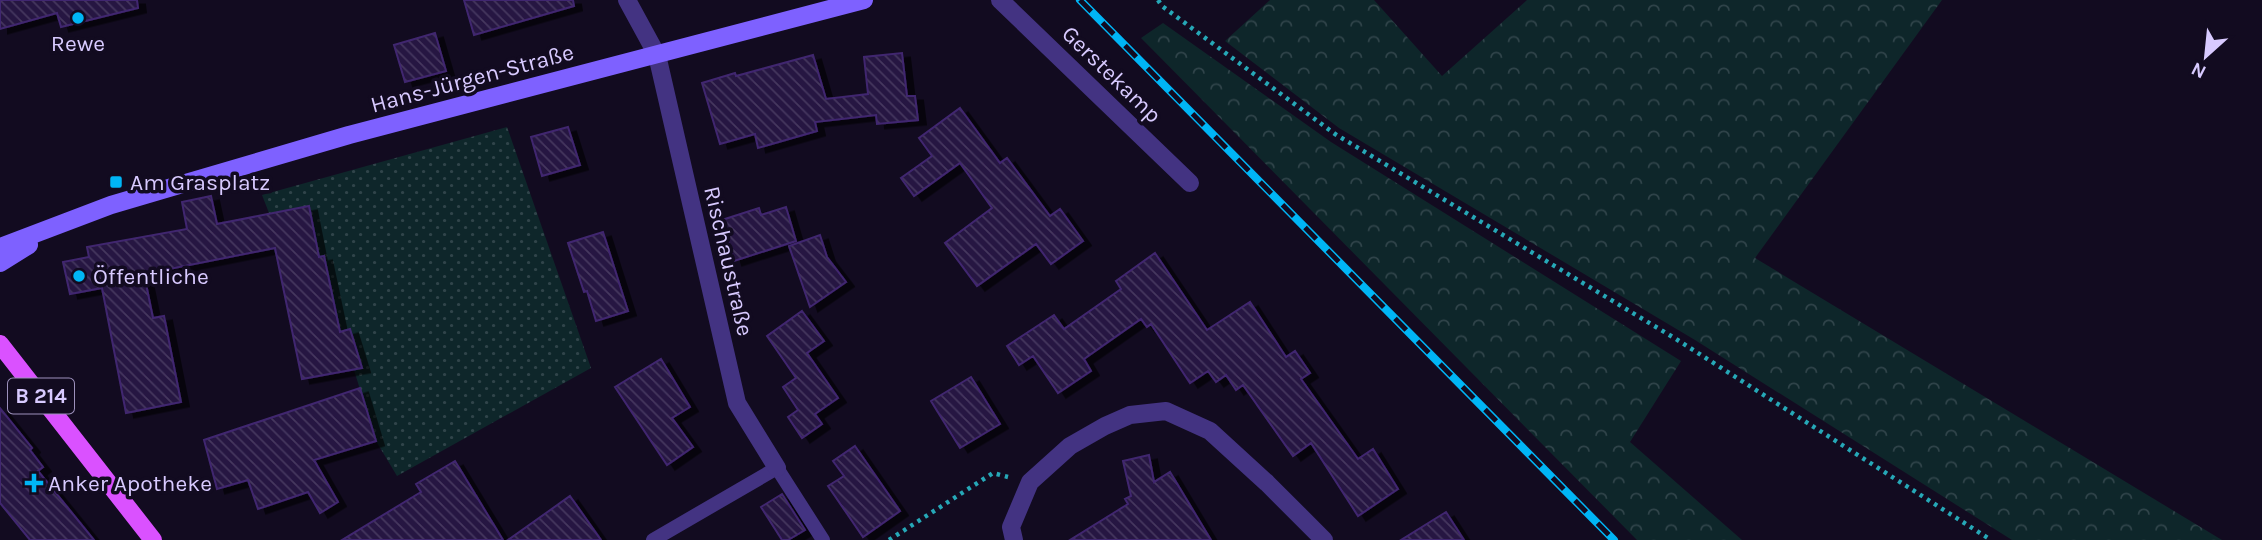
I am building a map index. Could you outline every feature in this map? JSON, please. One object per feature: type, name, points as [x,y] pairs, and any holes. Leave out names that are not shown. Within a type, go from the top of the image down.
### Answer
[{"type":"main road","name":"Hans-Jürgen-Straße","points":[[0,247],[94,211],[349,135],[864,0]]},
{"type":"main road","name":"Hans-Jürgen-Straße","points":[[0,263],[94,211]]},
{"type":"main road","name":"B 214","points":[[0,344],[153,540]]},
{"type":"street","name":"Rischaustraße","points":[[627,0],[657,55],[737,403],[777,468]]},
{"type":"street","name":"Gerstekamp","points":[[1000,0],[1190,183]]},
{"type":"street","points":[[1014,540],[1012,527],[1030,482],[1070,446],[1130,415],[1166,411],[1210,431],[1324,540]]},
{"type":"lane","points":[[653,540],[777,468]]},
{"type":"lane","name":"Rischaustraße","points":[[777,468],[823,540]]},
{"type":"path","points":[[1158,0],[1162,6],[1335,134],[1676,339],[1992,540]]},
{"type":"path","points":[[889,540],[993,473],[1030,482]]},
{"type":"green space","points":[[1270,0],[1374,0],[1442,76],[1527,0],[1942,0],[1755,258],[2222,540],[2012,540],[1695,340],[1339,128],[1225,41]]},
{"type":"green space","points":[[1163,23],[1331,142],[1681,361],[1630,442],[1742,540],[1637,540],[1141,38]]},
{"type":"green space","points":[[507,127],[591,368],[397,476],[376,441],[354,370],[362,368],[350,329],[340,332],[324,256],[278,265],[274,248],[316,240],[309,206],[269,213],[262,195]]},
{"type":"building","points":[[0,0],[137,0],[138,8],[61,27],[57,13],[0,29]]},
{"type":"building","points":[[464,0],[573,0],[574,6],[474,35]]},
{"type":"building","points":[[435,33],[446,71],[405,82],[394,45]]},
{"type":"building","points":[[902,53],[907,96],[915,96],[918,120],[877,124],[876,115],[815,122],[817,131],[758,148],[755,134],[720,144],[702,83],[813,55],[826,99],[868,94],[864,57]]},
{"type":"building","points":[[960,108],[1000,163],[1007,158],[1050,216],[1060,209],[1083,241],[1051,264],[1036,244],[977,286],[945,243],[992,208],[960,163],[914,196],[901,178],[932,156],[919,138]]},
{"type":"building","points":[[568,127],[580,165],[542,176],[531,137]]},
{"type":"building","points":[[211,196],[217,224],[309,206],[319,257],[324,256],[340,332],[350,329],[362,368],[302,379],[275,248],[144,274],[153,318],[164,316],[181,402],[126,413],[102,288],[70,294],[63,262],[89,257],[87,247],[187,229],[182,202]]},
{"type":"building","points":[[786,207],[796,241],[734,261],[722,220],[759,208],[761,215]]},
{"type":"building","points":[[603,232],[628,311],[596,321],[568,243]]},
{"type":"building","points":[[820,235],[827,257],[846,282],[810,307],[789,246]]},
{"type":"building","points":[[1155,253],[1207,330],[1250,302],[1286,357],[1295,351],[1310,373],[1301,379],[1358,459],[1373,449],[1398,489],[1358,516],[1311,443],[1293,456],[1243,385],[1236,390],[1226,375],[1216,382],[1208,371],[1190,383],[1151,324],[1147,327],[1141,319],[1084,359],[1091,371],[1058,393],[1033,356],[1019,365],[1007,346],[1054,315],[1064,329],[1121,289],[1116,281]]},
{"type":"building","points":[[802,311],[824,341],[807,353],[838,398],[815,414],[822,424],[802,438],[788,417],[798,410],[783,387],[796,378],[767,336]]},
{"type":"building","points":[[661,359],[690,407],[672,418],[693,447],[667,465],[615,387]]},
{"type":"building","points":[[971,377],[1000,424],[960,448],[931,401]]},
{"type":"building","points":[[360,388],[376,441],[314,460],[338,502],[320,513],[308,492],[258,509],[248,480],[217,489],[204,440]]},
{"type":"building","points":[[0,408],[32,448],[30,450],[43,467],[38,471],[94,540],[30,540],[0,503]]},
{"type":"building","points":[[855,446],[900,511],[863,537],[828,486],[844,476],[833,461]]},
{"type":"building","points":[[1149,455],[1154,482],[1170,472],[1211,540],[1070,540],[1128,504],[1125,499],[1131,496],[1123,461]]},
{"type":"building","points":[[455,461],[503,540],[342,540],[421,492],[416,484]]},
{"type":"building","points":[[782,494],[805,530],[788,540],[782,540],[761,507]]},
{"type":"building","points":[[570,496],[601,540],[508,540]]},
{"type":"building","points":[[1446,512],[1464,540],[1401,540]]},
{"type":"railway","points":[[1080,0],[1614,540]]},
{"type":"place","name":"Rewe","points":[[78,18]]},
{"type":"place","name":"Am Grasplatz","points":[[116,182]]},
{"type":"place","name":"Öffentliche","points":[[79,276]]},
{"type":"place","name":"Anker Apotheke","points":[[34,483]]}]
